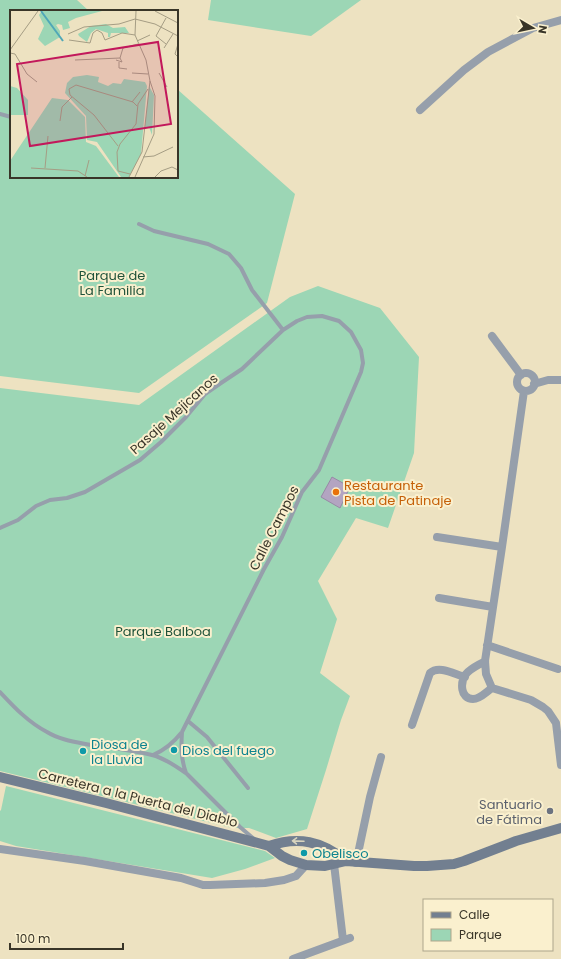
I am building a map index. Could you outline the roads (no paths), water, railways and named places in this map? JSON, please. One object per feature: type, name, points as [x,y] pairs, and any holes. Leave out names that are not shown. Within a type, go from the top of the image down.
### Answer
[{"type":"main road","name":"Carretera a la Puerta del Diablo","points":[[0,777],[258,842],[269,846],[282,856],[298,862],[325,866],[351,862],[414,866],[454,864],[516,841],[561,828]]},
{"type":"main road","points":[[269,846],[291,841],[305,841],[331,850],[351,862]]},
{"type":"street","points":[[420,110],[464,70],[488,52],[533,28],[561,20]]},
{"type":"street","points":[[492,336],[521,375]]},
{"type":"street","points":[[529,374],[534,380],[534,384],[531,390],[524,391],[520,390],[517,382],[521,375],[529,374]]},
{"type":"street","points":[[534,384],[548,380],[561,380]]},
{"type":"street","points":[[524,391],[487,645],[485,661],[486,674],[492,688],[531,700],[548,711],[556,723],[561,765]]},
{"type":"street","points":[[437,537],[502,547]]},
{"type":"street","points":[[439,598],[493,607]]},
{"type":"street","points":[[487,645],[558,669]]},
{"type":"street","points":[[485,661],[464,677],[462,689],[463,693],[467,697],[473,699],[481,696],[492,688]]},
{"type":"street","points":[[412,725],[430,673],[434,670],[441,670],[464,677]]},
{"type":"street","points":[[351,862],[381,757]]},
{"type":"street","points":[[0,849],[85,861],[181,878],[203,885],[265,883],[284,880],[296,876],[306,864]]},
{"type":"street","points":[[293,959],[346,939],[334,864]]},
{"type":"lane","points":[[0,114],[10,117]]},
{"type":"lane","points":[[139,224],[154,231],[208,244],[229,254],[241,268],[252,290],[284,330]]},
{"type":"lane","name":"Pasaje Mejicanos","points":[[0,528],[18,520],[36,506],[50,500],[67,498],[85,492],[140,460],[186,417],[206,394],[242,369],[284,330],[297,321],[307,317],[322,316],[339,321],[351,332]]},
{"type":"lane","name":"Calle Campos","points":[[182,732],[264,569],[282,537],[302,492],[319,470],[361,372],[363,363],[361,350],[351,332]]},
{"type":"lane","points":[[0,692],[27,719],[48,733],[75,742],[153,755],[178,767],[187,774],[240,827],[258,842]]},
{"type":"lane","points":[[188,721],[207,736],[248,788]]},
{"type":"lane","points":[[153,755],[165,749],[182,732]]},
{"type":"lane","points":[[182,732],[181,756],[187,774]]},
{"type":"place","name":"Restaurante Pista de Patinaje","points":[[336,492]]},
{"type":"place","name":"Dios del fuego","points":[[174,750]]},
{"type":"place","name":"Diosa de la Lluvia","points":[[83,751]]},
{"type":"place","name":"Santuario de Fátima","points":[[550,811]]},
{"type":"place","name":"Obelisco","points":[[304,853]]},
{"type":"park label","name":"Parque de La Familia","points":[[112,282]]},
{"type":"park label","name":"Parque Balboa","points":[[163,631]]}]
